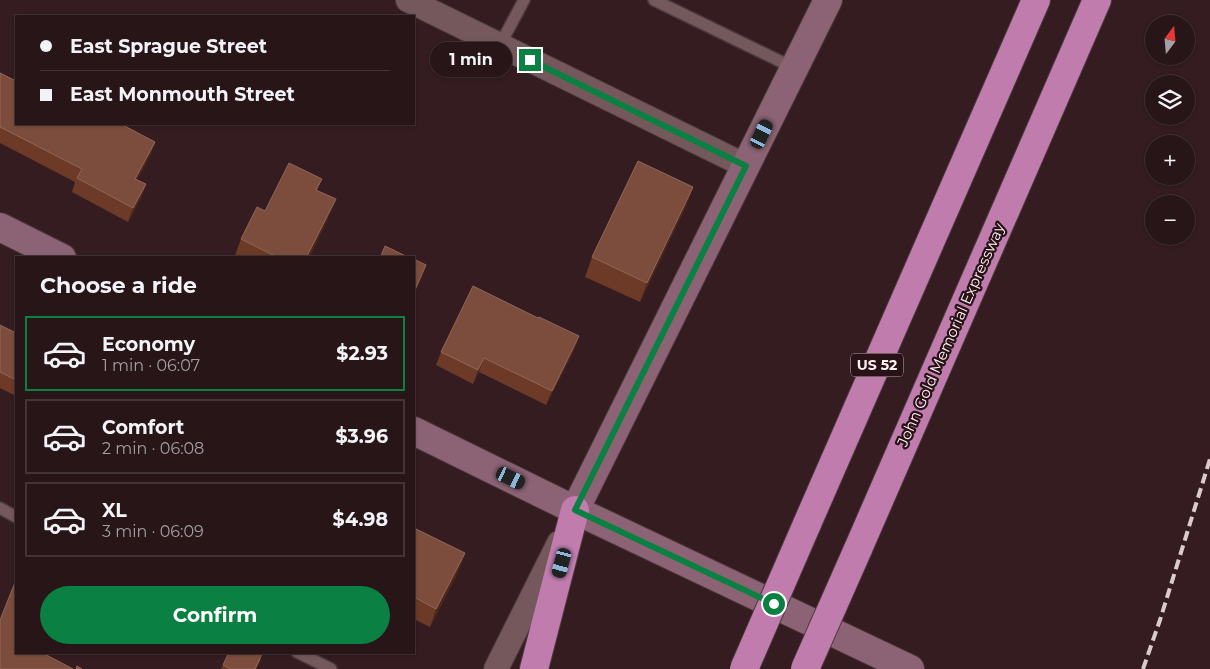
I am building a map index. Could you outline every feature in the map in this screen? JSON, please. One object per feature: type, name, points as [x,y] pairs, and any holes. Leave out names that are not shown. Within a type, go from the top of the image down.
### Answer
[{"type":"highway","name":"US 52","points":[[744,669],[1036,0]]},
{"type":"highway","name":"John Gold Memorial Expressway","points":[[805,669],[1097,0]]},
{"type":"highway","points":[[534,669],[575,510]]},
{"type":"main road","points":[[575,510],[828,0]]},
{"type":"main road","points":[[0,227],[58,256]]},
{"type":"main road","points":[[415,431],[575,510],[910,669]]},
{"type":"street","points":[[408,0],[746,166]]},
{"type":"street","points":[[496,669],[575,510]]},
{"type":"lane","points":[[500,45],[524,0]]},
{"type":"lane","points":[[654,0],[794,68]]},
{"type":"lane","points":[[0,508],[15,516]]},
{"type":"lane","points":[[301,654],[331,669]]},
{"type":"building","points":[[0,73],[15,80],[15,125],[123,125],[155,142],[135,179],[146,184],[133,208],[77,178],[82,169],[0,127]]},
{"type":"building","points":[[638,161],[693,187],[647,283],[592,257]]},
{"type":"building","points":[[289,163],[322,179],[316,190],[336,199],[307,256],[275,256],[241,239],[257,207],[265,211]]},
{"type":"building","points":[[385,246],[406,256],[381,256]]},
{"type":"building","points":[[415,260],[426,265],[415,290]]},
{"type":"building","points":[[473,286],[579,336],[552,391],[484,358],[478,370],[441,352]]},
{"type":"building","points":[[0,325],[15,332],[15,380],[0,372]]},
{"type":"building","points":[[415,528],[465,553],[436,609],[415,598]]},
{"type":"building","points":[[15,582],[15,654],[45,654],[73,669],[0,669],[0,620]]},
{"type":"building","points":[[228,654],[262,654],[255,669],[231,669],[223,665]]},
{"type":"railway","points":[[1143,669],[1210,459]]},
{"type":"route","points":[[530,60],[746,166],[575,510],[774,604]]}]
